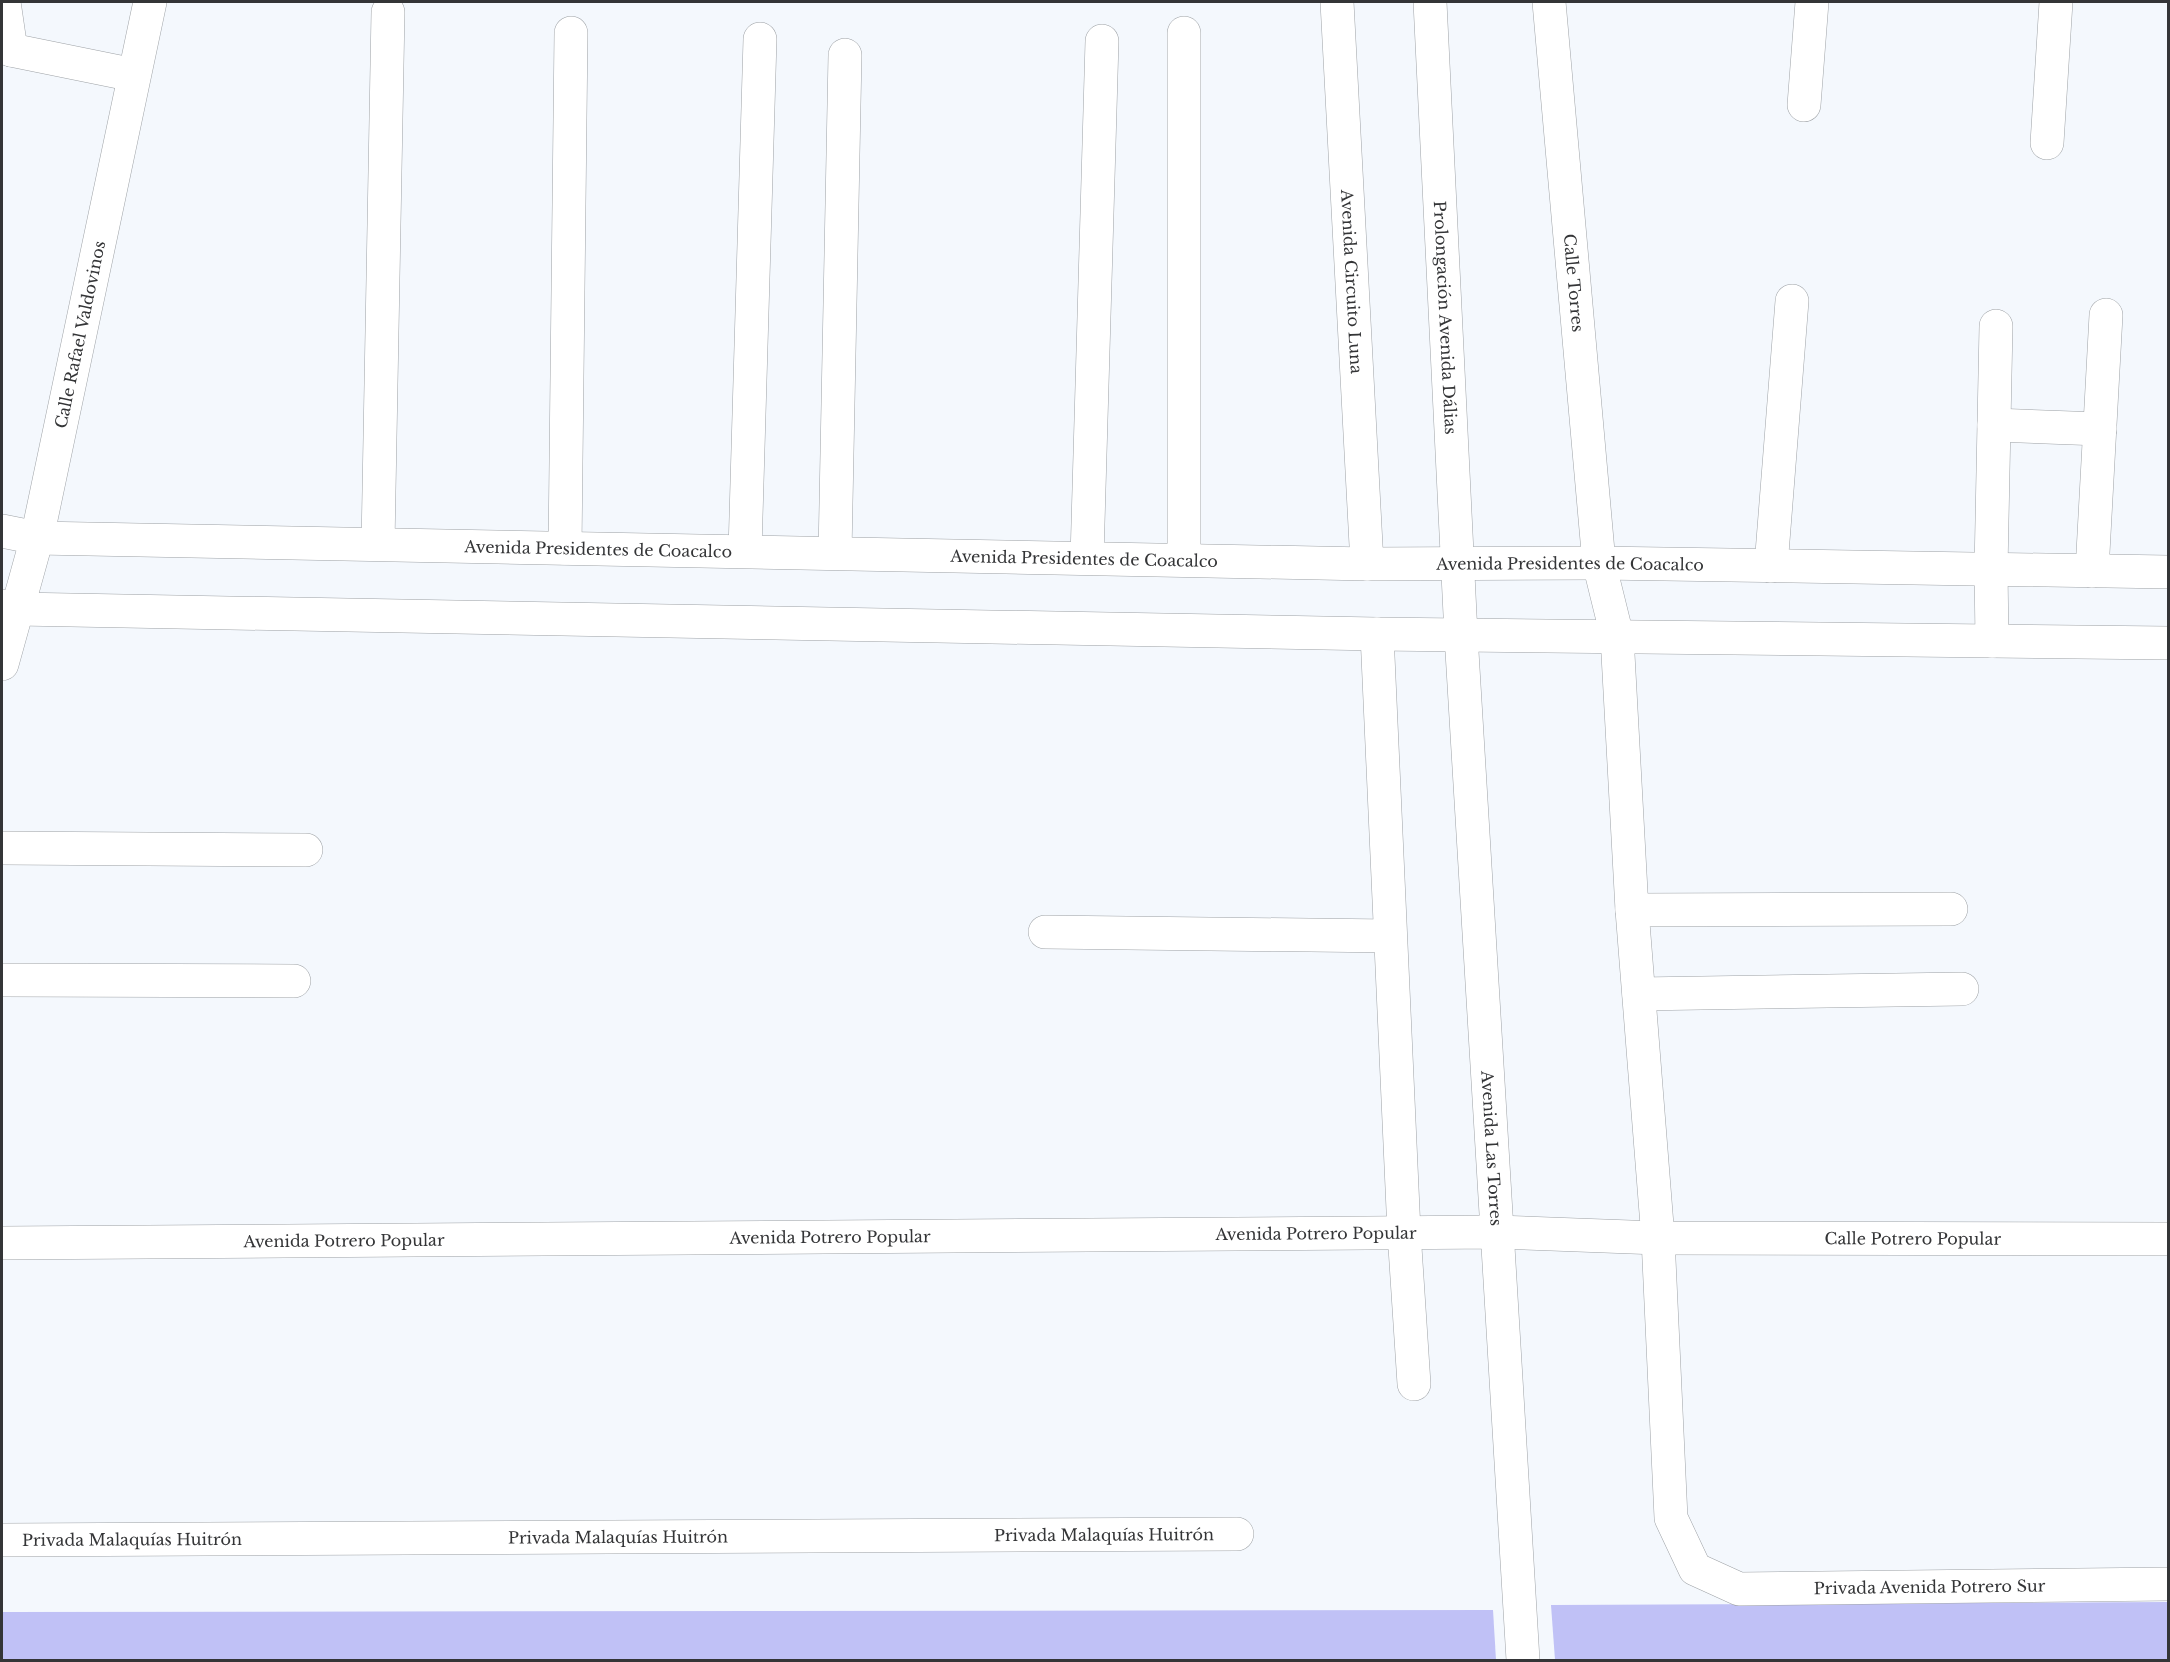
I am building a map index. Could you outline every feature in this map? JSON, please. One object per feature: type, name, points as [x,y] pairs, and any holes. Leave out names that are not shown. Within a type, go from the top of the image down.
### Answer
[{"type":"street","points":[[4,2],[6,57],[134,75]]},
{"type":"street","name":"Calle Rafael Valdovinos","points":[[2,664],[10,608],[37,538],[150,2]]},
{"type":"street","name":"Avenida Circuito Luna","points":[[1337,2],[1367,564]]},
{"type":"street","name":"Prolongación Avenida Dálias","points":[[1430,2],[1461,635]]},
{"type":"street","name":"Calle Torres","points":[[1549,2],[1599,563],[1617,636],[1632,910],[1658,1238],[1671,1518],[1695,1569]]},
{"type":"street","points":[[1804,105],[1812,2]]},
{"type":"street","points":[[2047,143],[2056,2]]},
{"type":"street","points":[[378,544],[388,12]]},
{"type":"street","points":[[565,548],[571,33]]},
{"type":"street","points":[[1184,33],[1184,560]]},
{"type":"street","points":[[745,551],[760,39]]},
{"type":"street","points":[[1087,558],[1102,41]]},
{"type":"street","points":[[836,553],[845,55]]},
{"type":"street","points":[[1771,566],[1792,301]]},
{"type":"street","points":[[2092,571],[2106,315]]},
{"type":"street","points":[[1992,641],[1991,570],[1996,326]]},
{"type":"street","points":[[1994,425],[2100,429]]},
{"type":"street","name":"Avenida Presidentes de Coacalco","points":[[2,531],[37,538],[1367,564],[1599,563],[2169,572]]},
{"type":"street","points":[[10,608],[1377,634],[2169,643]]},
{"type":"street","points":[[1377,634],[1404,1232],[1414,1384]]},
{"type":"street","name":"Avenida Las Torres","points":[[1461,635],[1523,1660]]},
{"type":"street","points":[[2,848],[306,850]]},
{"type":"street","points":[[1632,910],[1951,909]]},
{"type":"street","points":[[1045,932],[1390,936]]},
{"type":"street","points":[[2,980],[294,981]]},
{"type":"street","points":[[1639,994],[1962,989]]},
{"type":"street","name":"Avenida Potrero Popular","points":[[2,1243],[1404,1232],[1497,1232],[1658,1238]]},
{"type":"street","name":"Calle Potrero Popular","points":[[1658,1238],[2169,1239]]},
{"type":"street","name":"Privada Malaquías Huitrón","points":[[2,1540],[1237,1534]]},
{"type":"street","name":"Privada Avenida Potrero Sur","points":[[1695,1569],[1739,1589],[2169,1584]]},
{"type":"shaded area","points":[[2168,1602],[2168,1660],[1555,1660],[1551,1605]]},
{"type":"shaded area","points":[[1493,1610],[1496,1660],[2,1660],[2,1612]]}]
